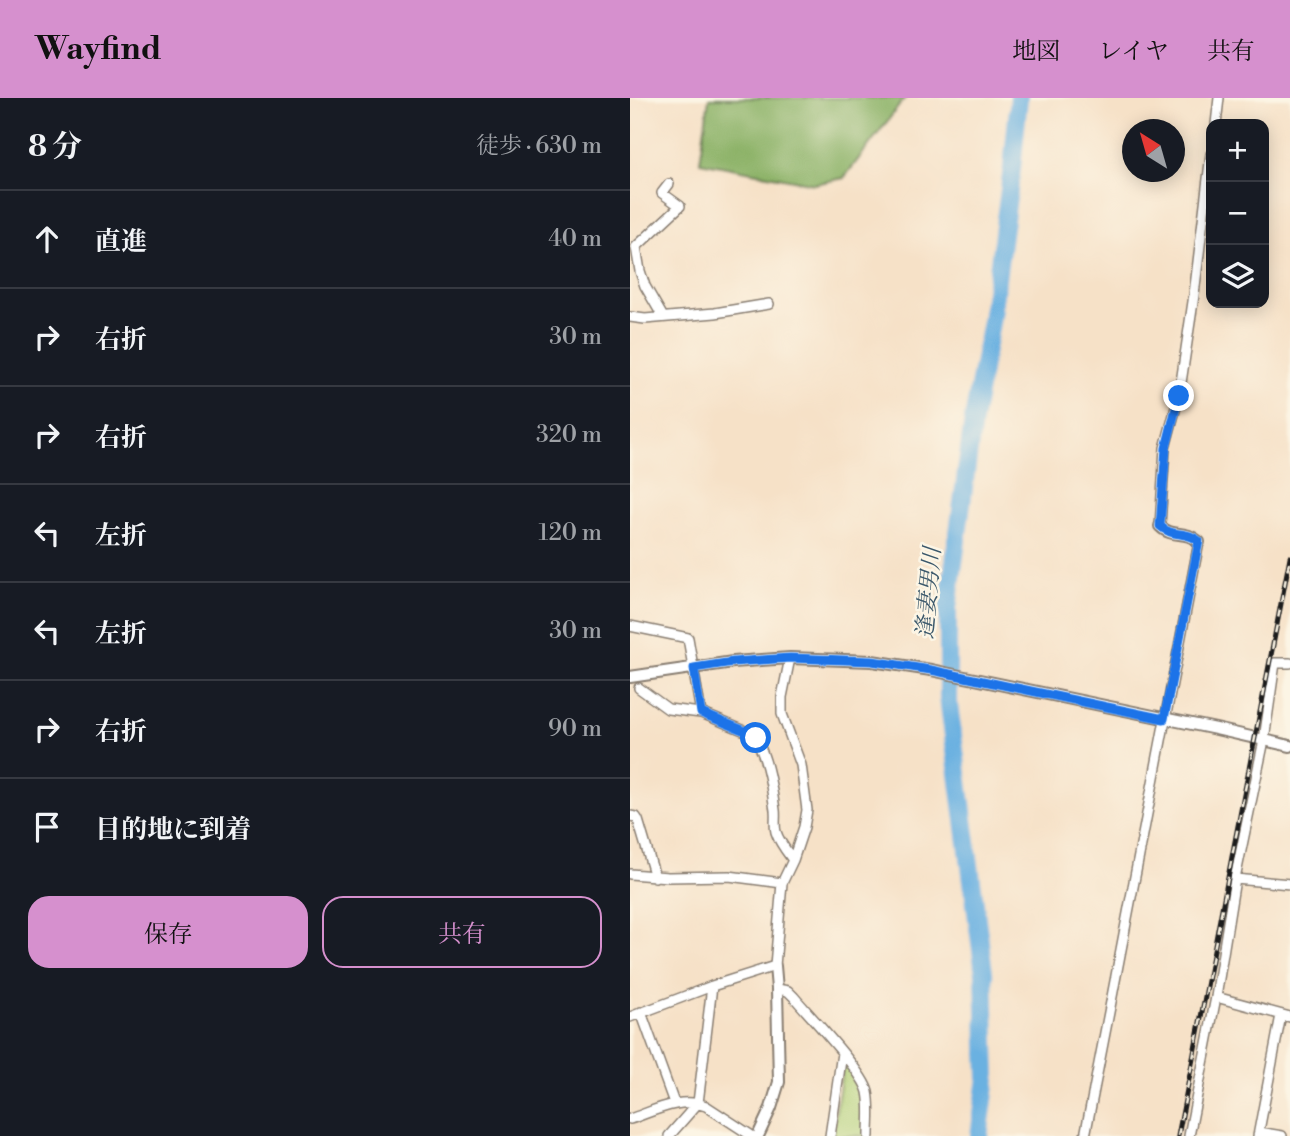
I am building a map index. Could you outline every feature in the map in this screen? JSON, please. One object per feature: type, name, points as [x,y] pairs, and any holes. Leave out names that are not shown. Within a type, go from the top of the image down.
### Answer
[{"type":"street","points":[[1217,119],[1219,98]]},
{"type":"street","points":[[1085,1136],[1199,541],[1191,535],[1167,533],[1160,526],[1166,448],[1179,396],[1208,182]]},
{"type":"street","points":[[663,317],[645,286],[636,247],[680,206],[662,194],[669,184]]},
{"type":"street","points":[[630,317],[645,319],[715,313],[769,304]]},
{"type":"street","points":[[630,626],[688,638],[701,713]]},
{"type":"street","points":[[758,1136],[779,1082],[775,966],[782,883],[793,860],[807,810],[801,765],[782,714],[782,697],[790,658]]},
{"type":"street","points":[[630,677],[733,662],[790,658],[872,661],[931,670],[1290,746]]},
{"type":"street","points":[[1189,1136],[1235,879],[1264,740],[1275,663],[1290,663]]},
{"type":"street","points":[[639,688],[668,709],[701,713],[756,738],[769,779],[776,813],[776,835],[793,860]]},
{"type":"street","points":[[630,816],[638,820],[655,877]]},
{"type":"street","points":[[630,874],[655,877],[729,876],[782,883]]},
{"type":"street","points":[[1235,879],[1290,884]]},
{"type":"street","points":[[630,1017],[775,966]]},
{"type":"street","points":[[669,1136],[698,1103],[712,986]]},
{"type":"street","points":[[777,989],[788,991],[861,1079],[868,1091],[869,1136]]},
{"type":"street","points":[[1216,997],[1285,1016],[1258,1134],[1282,1136]]},
{"type":"street","points":[[641,1012],[674,1103]]},
{"type":"street","points":[[830,1136],[842,1053]]},
{"type":"street","points":[[630,1119],[674,1103],[698,1103],[752,1136]]},
{"type":"green space","points":[[709,98],[905,98],[844,178],[814,184],[700,162]]},
{"type":"green space","points":[[843,1065],[848,1066],[866,1092],[867,1136],[832,1136]]},
{"type":"waterway","name":"逢妻男川","points":[[979,1136],[987,1078],[984,973],[948,697],[948,608],[973,420],[991,322],[1019,98]]},
{"type":"railway","points":[[1178,1136],[1290,557]]},
{"type":"route","points":[[756,738],[701,713],[694,668],[790,658],[872,661],[931,670],[1164,719],[1199,541],[1191,535],[1167,533],[1160,526],[1166,448],[1179,396]]}]
